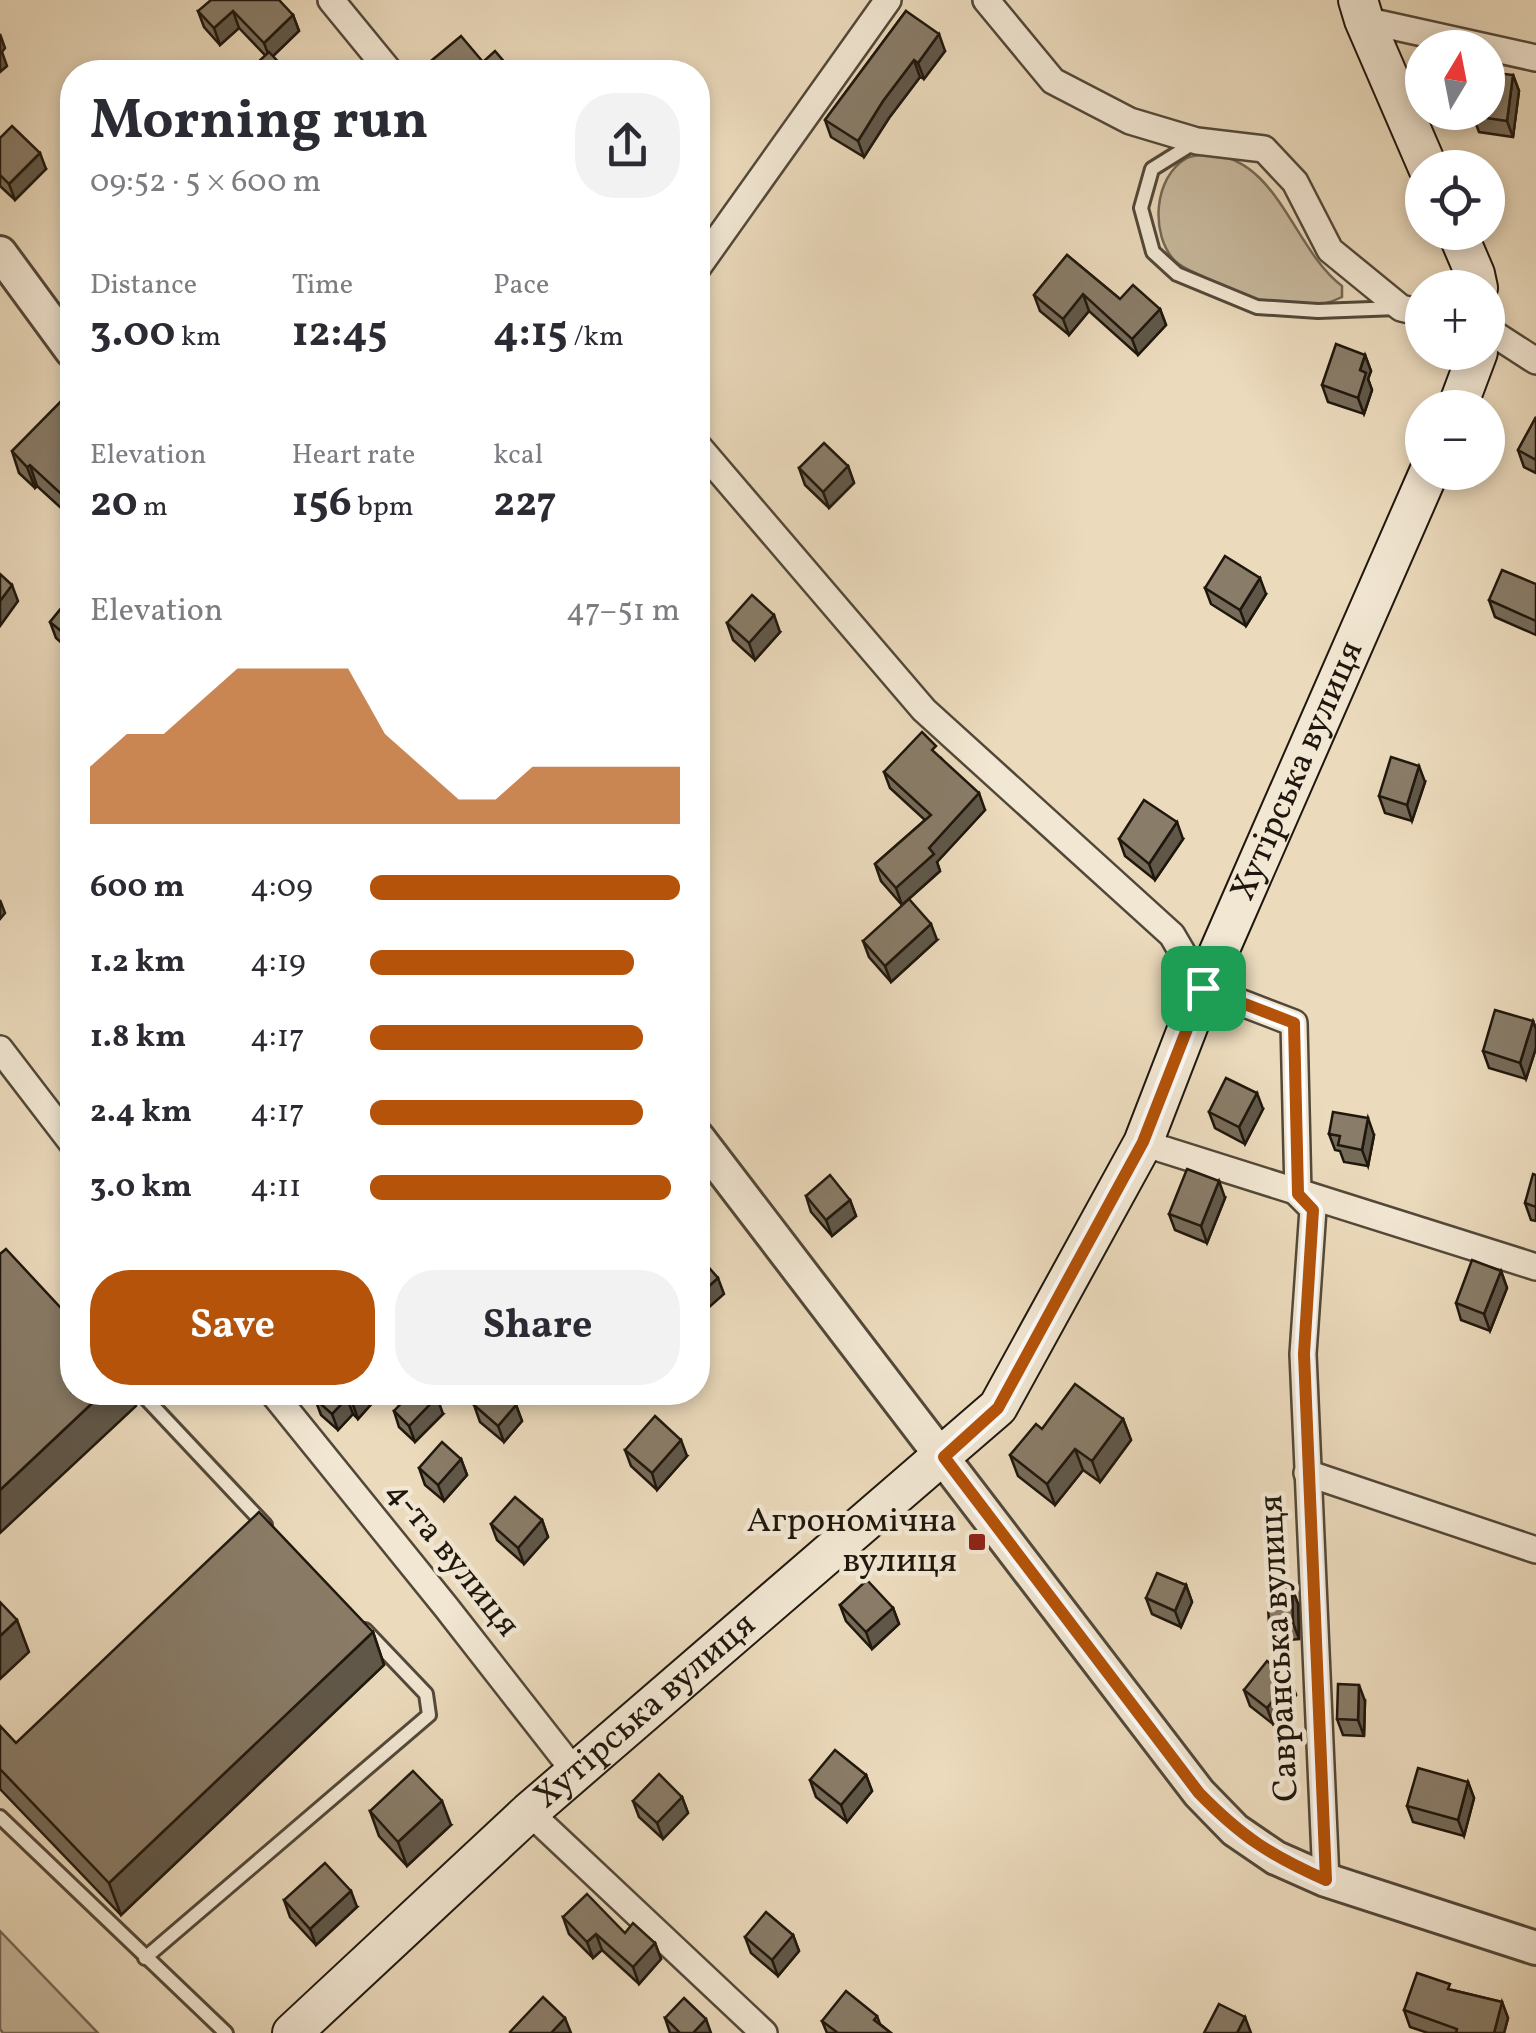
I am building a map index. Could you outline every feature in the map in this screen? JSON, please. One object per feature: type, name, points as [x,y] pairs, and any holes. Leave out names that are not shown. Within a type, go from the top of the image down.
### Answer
[{"type":"main road","points":[[1361,10],[1420,150]]},
{"type":"main road","name":"Хутірська вулиця","points":[[292,2033],[529,1812],[998,1408],[1143,1142],[1203,988],[1421,490]]},
{"type":"street","points":[[331,0],[380,60]]},
{"type":"street","points":[[710,250],[888,0]]},
{"type":"street","points":[[986,0],[1054,81],[1130,121],[1197,142],[1264,149],[1294,182],[1330,250],[1405,306]]},
{"type":"street","points":[[1361,10],[1536,58]]},
{"type":"street","points":[[0,252],[60,334]]},
{"type":"street","points":[[1505,341],[1536,362]]},
{"type":"street","points":[[710,460],[924,710],[1172,935],[1203,988]]},
{"type":"street","name":"Савранська вулиця","points":[[1203,988],[1294,1023],[1298,1194],[1313,1210],[1304,1354],[1326,1880]]},
{"type":"street","points":[[0,1048],[60,1127]]},
{"type":"street","points":[[1143,1142],[1536,1266]]},
{"type":"street","points":[[710,1154],[1199,1793],[1235,1830],[1276,1858],[1326,1880],[1536,1948]]},
{"type":"street","name":"4-та вулиця","points":[[283,1405],[575,1772]]},
{"type":"street","name":"Савранська вулиця","points":[[1308,1473],[1536,1550]]},
{"type":"street","points":[[529,1812],[764,2033]]},
{"type":"lane","points":[[1197,142],[1152,168],[1140,208],[1153,252],[1177,274],[1257,308],[1405,311]]},
{"type":"lane","points":[[152,1405],[276,1536]]},
{"type":"lane","points":[[145,1958],[429,1715],[426,1694],[358,1622]]},
{"type":"lane","points":[[0,1817],[226,2033]]},
{"type":"shaded area","points":[[1209,154],[1233,160],[1269,188],[1310,250],[1342,286],[1342,297],[1307,306],[1270,303],[1234,291],[1175,261],[1167,250],[1159,222],[1162,192],[1176,167],[1189,157]]},
{"type":"shaded area","points":[[0,1931],[98,2033],[3,2033]]},
{"type":"building","points":[[211,0],[279,0],[293,15],[264,43],[233,11],[214,28],[198,11]]},
{"type":"building","points":[[906,11],[939,34],[918,63],[914,60],[858,141],[825,120]]},
{"type":"building","points":[[461,36],[481,60],[432,60]]},
{"type":"building","points":[[495,51],[503,60],[485,60]]},
{"type":"building","points":[[269,52],[277,60],[260,60]]},
{"type":"building","points":[[1505,74],[1513,75],[1505,121]]},
{"type":"building","points":[[12,126],[40,153],[9,184],[0,175],[0,138]]},
{"type":"building","points":[[1067,255],[1120,299],[1133,285],[1160,309],[1132,339],[1083,294],[1063,319],[1034,295]]},
{"type":"building","points":[[1336,344],[1365,355],[1360,370],[1366,373],[1358,398],[1322,385]]},
{"type":"building","points":[[60,402],[60,493],[12,451]]},
{"type":"building","points":[[1536,417],[1536,460],[1518,450]]},
{"type":"building","points":[[824,443],[848,466],[823,492],[799,468]]},
{"type":"building","points":[[1225,556],[1260,578],[1240,610],[1205,588]]},
{"type":"building","points":[[1502,570],[1536,584],[1536,621],[1489,600]]},
{"type":"building","points":[[0,574],[12,585],[0,601]]},
{"type":"building","points":[[752,595],[774,615],[749,643],[727,623]]},
{"type":"building","points":[[60,610],[60,630],[50,622]]},
{"type":"building","points":[[922,732],[936,746],[932,750],[979,793],[929,848],[934,854],[896,888],[875,864],[931,815],[884,772]]},
{"type":"building","points":[[1391,757],[1419,766],[1407,805],[1379,796]]},
{"type":"building","points":[[1144,800],[1177,822],[1149,864],[1119,839]]},
{"type":"building","points":[[909,899],[931,924],[885,966],[863,941]]},
{"type":"building","points":[[1495,1010],[1533,1021],[1520,1063],[1483,1051]]},
{"type":"building","points":[[1226,1078],[1257,1093],[1239,1127],[1209,1112]]},
{"type":"building","points":[[1333,1112],[1368,1118],[1362,1150],[1338,1145],[1340,1136],[1329,1134]]},
{"type":"building","points":[[1187,1169],[1219,1181],[1201,1226],[1169,1214]]},
{"type":"building","points":[[1533,1174],[1536,1175],[1536,1207],[1525,1203]]},
{"type":"building","points":[[830,1175],[850,1200],[826,1220],[806,1196]]},
{"type":"building","points":[[6,1249],[60,1307],[60,1405],[90,1405],[0,1490],[0,1254]]},
{"type":"building","points":[[1472,1260],[1501,1271],[1484,1314],[1456,1303]]},
{"type":"building","points":[[710,1269],[718,1278],[710,1285]]},
{"type":"building","points":[[1075,1384],[1123,1419],[1092,1461],[1075,1449],[1047,1484],[1010,1455],[1036,1424],[1042,1429]]},
{"type":"building","points":[[322,1405],[340,1405],[332,1414]]},
{"type":"building","points":[[400,1405],[429,1405],[409,1426],[394,1411]]},
{"type":"building","points":[[474,1405],[516,1405],[498,1426]]},
{"type":"building","points":[[655,1416],[681,1440],[652,1473],[625,1450]]},
{"type":"building","points":[[442,1442],[461,1459],[438,1485],[419,1468]]},
{"type":"building","points":[[515,1497],[542,1520],[518,1548],[491,1524]]},
{"type":"building","points":[[259,1512],[373,1632],[109,1883],[0,1769],[0,1726],[16,1743]]},
{"type":"building","points":[[1157,1573],[1186,1585],[1175,1611],[1146,1598]]},
{"type":"building","points":[[867,1580],[893,1608],[866,1632],[840,1605]]},
{"type":"building","points":[[1292,1588],[1293,1623],[1269,1624],[1267,1589]]},
{"type":"building","points":[[0,1602],[17,1620],[0,1636]]},
{"type":"building","points":[[1267,1661],[1290,1679],[1267,1708],[1244,1690]]},
{"type":"building","points":[[1338,1684],[1359,1685],[1358,1720],[1337,1719]]},
{"type":"building","points":[[835,1750],[866,1775],[841,1805],[810,1780]]},
{"type":"building","points":[[1418,1768],[1468,1782],[1458,1820],[1407,1806]]},
{"type":"building","points":[[413,1771],[442,1801],[398,1842],[370,1811]]},
{"type":"building","points":[[659,1774],[682,1797],[657,1823],[633,1801]]},
{"type":"building","points":[[325,1863],[351,1891],[310,1929],[284,1900]]},
{"type":"building","points":[[587,1894],[625,1933],[633,1923],[655,1943],[633,1967],[596,1934],[587,1942],[563,1917]]},
{"type":"building","points":[[766,1912],[793,1935],[772,1960],[745,1937]]},
{"type":"building","points":[[1417,1973],[1450,1984],[1448,1989],[1502,2002],[1494,2033],[1456,2033],[1457,2029],[1404,2010]]},
{"type":"building","points":[[846,1991],[891,2033],[838,2033],[822,2021]]},
{"type":"building","points":[[543,1997],[565,2018],[551,2033],[511,2033],[510,2032]]},
{"type":"building","points":[[684,1998],[706,2019],[693,2033],[680,2033],[665,2018]]},
{"type":"building","points":[[1219,2004],[1245,2017],[1237,2033],[1204,2033]]},
{"type":"place","name":"Агрономічна вулиця","points":[[977,1542]]},
{"type":"route","points":[[1203,988],[1294,1023],[1298,1194],[1313,1210],[1304,1354],[1326,1880],[1276,1858],[1235,1830],[1199,1793],[944,1457],[998,1408],[1143,1142],[1203,988]]}]
